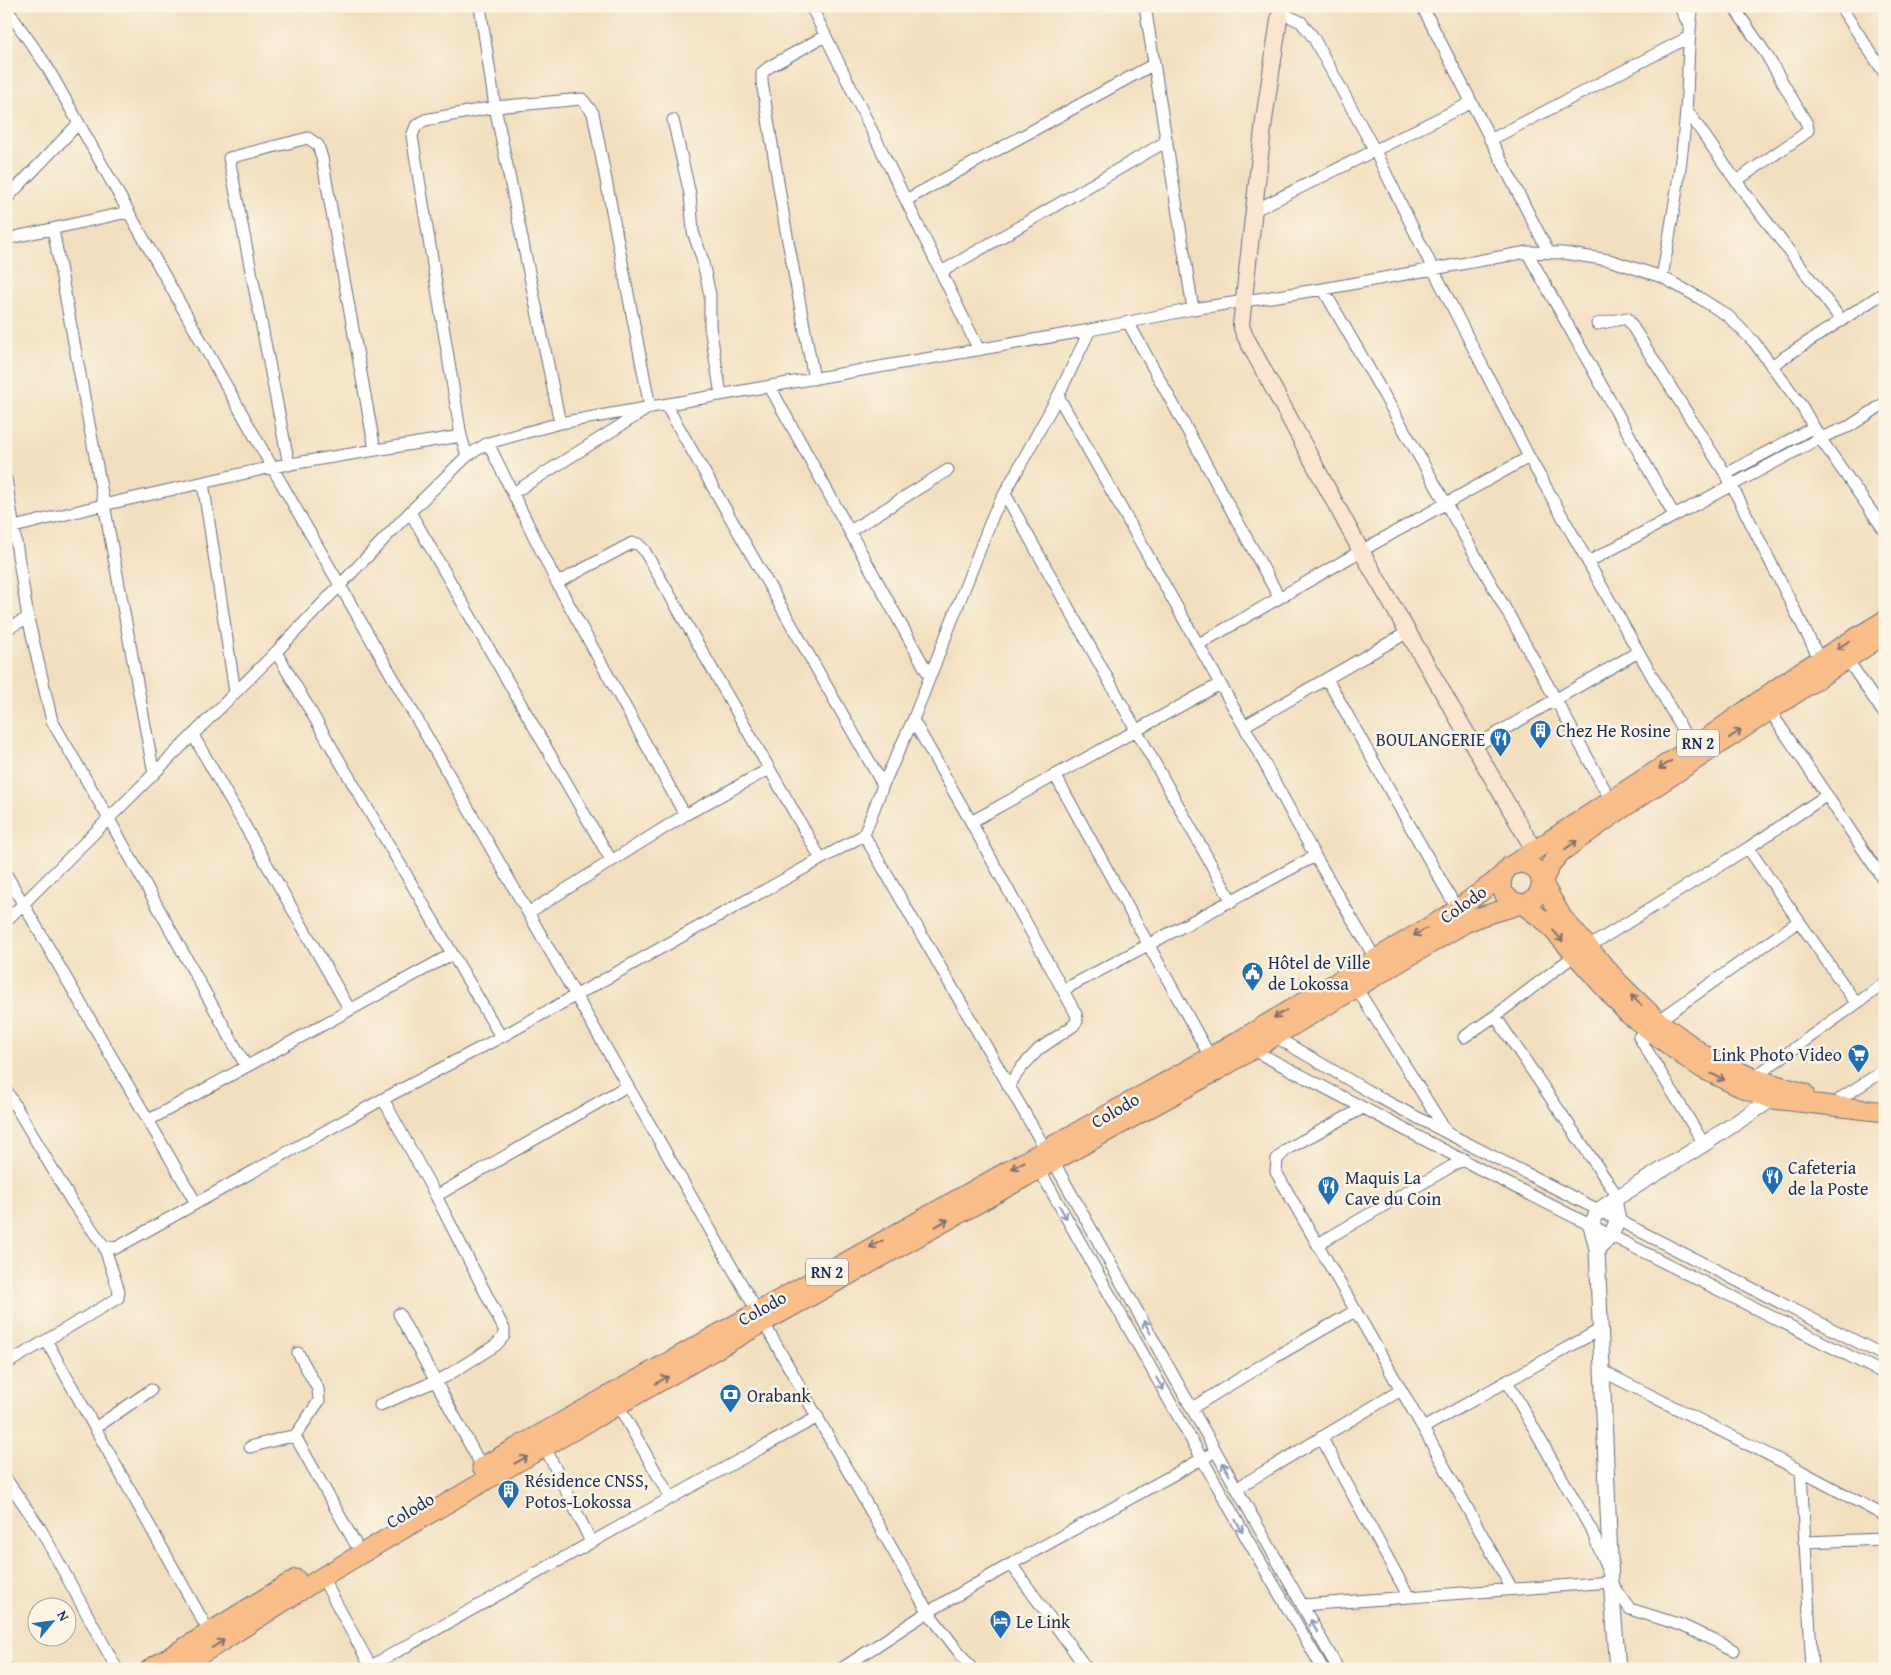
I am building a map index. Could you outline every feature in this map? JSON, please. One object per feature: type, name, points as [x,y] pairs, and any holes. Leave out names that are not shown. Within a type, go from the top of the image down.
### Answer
[{"type":"main road","points":[[1281,9],[1253,212],[1242,325],[1244,334],[1361,551],[1534,850]]},
{"type":"main road","name":"RN 2","points":[[1506,870],[1820,660],[1885,620]]},
{"type":"main road","name":"RN 2","points":[[1542,882],[1551,864],[1561,852],[1617,812],[1885,634]]},
{"type":"main road","points":[[1582,951],[1538,872],[1530,865],[1520,862],[1506,870],[1501,884],[1504,894],[1512,901],[1522,904],[1546,922],[1619,983],[1652,1025],[1703,1069],[1740,1087],[1772,1099],[1885,1112]]},
{"type":"main road","name":"Colodo","points":[[150,1669],[482,1467],[1046,1160],[1214,1063],[1379,964],[1493,883],[1506,870]]},
{"type":"main road","points":[[1522,904],[1532,900],[1539,893],[1542,882]]},
{"type":"main road","name":"Colodo","points":[[1214,1063],[1251,1049],[1357,988],[1379,964],[1479,917],[1522,904]]},
{"type":"main road","points":[[1652,1025],[1704,1055],[1753,1078],[1803,1093],[1885,1101]]},
{"type":"main road","name":"Colodo","points":[[176,1669],[322,1577],[618,1405],[761,1316]]},
{"type":"street","points":[[480,6],[495,107],[560,423]]},
{"type":"street","points":[[811,6],[979,350]]},
{"type":"street","points":[[1145,6],[1193,309]]},
{"type":"street","points":[[1422,6],[1470,103],[1549,253]]},
{"type":"street","points":[[1679,6],[1689,25]]},
{"type":"street","points":[[1662,278],[1675,202],[1686,109],[1689,25],[1693,6]]},
{"type":"street","points":[[1733,6],[1766,54],[1807,124],[1808,130],[1736,181]]},
{"type":"street","points":[[1840,6],[1885,74]]},
{"type":"street","points":[[6,8],[46,65],[272,468],[761,1316],[928,1612],[972,1669]]},
{"type":"street","points":[[1281,9],[1307,28],[1375,151],[1529,457],[1692,747]]},
{"type":"street","points":[[814,379],[785,225],[762,73],[769,67],[825,36]]},
{"type":"street","points":[[1490,140],[1689,37]]},
{"type":"street","points":[[906,200],[1154,64]]},
{"type":"street","points":[[467,456],[461,436],[412,136],[416,126],[425,120],[495,107],[582,99],[594,113],[650,408]]},
{"type":"street","points":[[1253,212],[1470,103]]},
{"type":"street","points":[[1686,109],[1736,181],[1842,321]]},
{"type":"street","points":[[673,120],[690,194],[693,232],[702,258],[710,295],[710,327],[721,395]]},
{"type":"street","points":[[6,199],[78,124]]},
{"type":"street","points":[[289,465],[229,158],[308,138],[318,144],[322,158],[375,450]]},
{"type":"street","points":[[941,272],[1166,142]]},
{"type":"street","points":[[6,239],[128,212]]},
{"type":"street","points":[[53,229],[154,774]]},
{"type":"street","points":[[1527,252],[1674,515]]},
{"type":"street","points":[[6,921],[276,652],[410,512],[467,456],[488,443],[560,423],[979,350],[1193,309],[1323,289],[1527,252],[1549,253],[1609,260],[1662,278],[1728,316],[1754,342],[1801,405],[1820,438],[1885,531]]},
{"type":"street","points":[[1323,289],[1446,502],[1556,698],[1611,801]]},
{"type":"street","points":[[1771,366],[1885,292]]},
{"type":"street","points":[[1596,324],[1627,318],[1732,484]]},
{"type":"street","points":[[1128,322],[1279,597]]},
{"type":"street","points":[[104,1246],[116,1248],[383,1099],[576,996],[864,835],[883,785],[913,720],[994,512],[1058,396],[1090,330]]},
{"type":"street","points":[[770,386],[930,677]]},
{"type":"street","points":[[1058,396],[1199,644],[1315,856],[1379,964]]},
{"type":"street","points":[[1588,562],[1820,438],[1850,426],[1885,403]]},
{"type":"street","points":[[666,405],[883,785]]},
{"type":"street","points":[[512,493],[650,408]]},
{"type":"street","points":[[1814,427],[1726,474],[1820,660]]},
{"type":"street","points":[[10,528],[103,505],[272,468],[461,436]]},
{"type":"street","points":[[488,443],[557,583],[685,815]]},
{"type":"street","points":[[1199,644],[1446,502],[1529,457]]},
{"type":"street","points":[[850,531],[948,470]]},
{"type":"street","points":[[6,479],[10,528],[28,618],[52,721],[109,819],[246,1066]]},
{"type":"street","points":[[203,483],[235,692]]},
{"type":"street","points":[[1005,494],[1232,902]]},
{"type":"street","points":[[410,512],[611,860]]},
{"type":"street","points":[[557,583],[632,543],[638,544],[644,550],[821,859]]},
{"type":"street","points":[[6,629],[28,618]]},
{"type":"street","points":[[1244,726],[1408,632]]},
{"type":"street","points":[[276,652],[501,1037]]},
{"type":"street","points":[[1475,746],[1638,652]]},
{"type":"street","points":[[1847,659],[1885,715]]},
{"type":"street","points":[[1327,679],[1457,909]]},
{"type":"street","points":[[971,822],[1220,684]]},
{"type":"street","points":[[1770,711],[1881,869],[1885,882]]},
{"type":"street","points":[[913,720],[971,822],[1076,1014],[1078,1021],[1034,1053],[1008,1086]]},
{"type":"street","points":[[193,735],[350,1010]]},
{"type":"street","points":[[528,913],[685,815],[769,769]]},
{"type":"street","points":[[1055,775],[1214,1063]]},
{"type":"street","points":[[1464,1037],[1582,951],[1748,848],[1828,795]]},
{"type":"street","points":[[864,835],[1008,1086],[1202,1459],[1323,1669]]},
{"type":"street","points":[[1748,848],[1856,1003]]},
{"type":"street","points":[[1063,990],[1232,902],[1315,856]]},
{"type":"street","points":[[6,874],[196,1204]]},
{"type":"street","points":[[1704,1144],[1640,1036],[1652,1025],[1799,921]]},
{"type":"street","points":[[149,1120],[452,954]]},
{"type":"street","points":[[1753,1078],[1885,983]]},
{"type":"street","points":[[1357,988],[1447,1133]]},
{"type":"street","points":[[1495,1016],[1616,1198],[1618,1220],[1611,1235],[1597,1249]]},
{"type":"street","points":[[1274,1036],[1380,1098],[1885,1356]]},
{"type":"street","points":[[1251,1049],[1591,1225],[1885,1374]]},
{"type":"street","points":[[1841,1098],[1885,1070]]},
{"type":"street","points":[[436,1196],[628,1086]]},
{"type":"street","points":[[6,1090],[72,1202],[104,1246],[119,1291],[118,1298],[47,1342],[6,1364]]},
{"type":"street","points":[[380,1405],[436,1382],[496,1345],[504,1336],[504,1329],[436,1196],[383,1099]]},
{"type":"street","points":[[1618,1669],[1612,1582],[1597,1249],[1591,1225],[1599,1210],[1616,1198],[1704,1144],[1772,1099]]},
{"type":"street","points":[[1363,1108],[1287,1149],[1277,1159],[1276,1172],[1423,1428],[1512,1589]]},
{"type":"street","points":[[1318,1244],[1464,1159]]},
{"type":"street","points":[[1046,1160],[1192,1408],[1338,1669]]},
{"type":"street","points":[[1192,1408],[1355,1311]]},
{"type":"street","points":[[399,1314],[482,1467]]},
{"type":"street","points":[[1423,1428],[1601,1329]]},
{"type":"street","points":[[47,1342],[209,1632]]},
{"type":"street","points":[[250,1446],[295,1436],[319,1400],[318,1389],[298,1353]]},
{"type":"street","points":[[1602,1371],[1885,1516]]},
{"type":"street","points":[[1507,1381],[1592,1531],[1612,1582],[1630,1609],[1681,1625],[1734,1650]]},
{"type":"street","points":[[95,1428],[151,1390]]},
{"type":"street","points":[[1237,1488],[1401,1390]]},
{"type":"street","points":[[618,1405],[670,1497]]},
{"type":"street","points":[[322,1577],[372,1667],[670,1497],[818,1417]]},
{"type":"street","points":[[295,1436],[355,1543]]},
{"type":"street","points":[[1321,1437],[1409,1597]]},
{"type":"street","points":[[545,1447],[592,1542]]},
{"type":"street","points":[[847,1667],[928,1612],[1216,1451]]},
{"type":"street","points":[[1800,1471],[1812,1669]]},
{"type":"street","points":[[6,1478],[40,1528],[117,1669]]},
{"type":"street","points":[[1804,1542],[1885,1538]]},
{"type":"street","points":[[1011,1564],[1087,1669]]},
{"type":"street","points":[[1302,1605],[1612,1582]]},
{"type":"place","name":"Chez He Rosine","points":[[1540,749]]},
{"type":"place","name":"BOULANGERIE","points":[[1501,758]]},
{"type":"place","name":"Hôtel de Ville de Lokossa","points":[[1252,991]]},
{"type":"place","name":"Link Photo Video","points":[[1858,1073]]},
{"type":"place","name":"Cafeteria de la Poste","points":[[1772,1196]]},
{"type":"place","name":"Maquis La Cave du Coin","points":[[1329,1206]]},
{"type":"place","name":"Orabank","points":[[731,1414]]},
{"type":"place","name":"Résidence CNSS, Potos-Lokossa","points":[[509,1509]]},
{"type":"place","name":"Le Link","points":[[1000,1640]]}]
